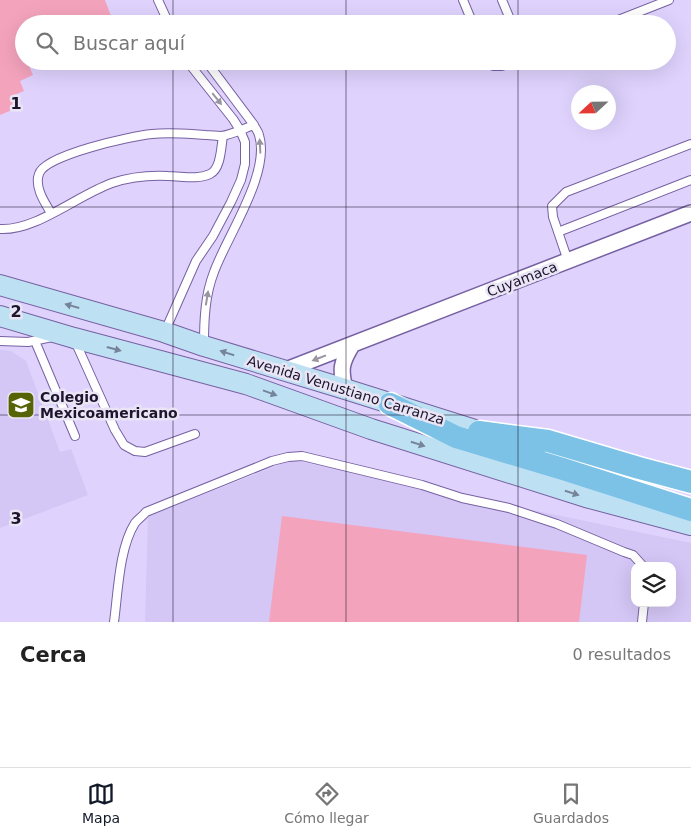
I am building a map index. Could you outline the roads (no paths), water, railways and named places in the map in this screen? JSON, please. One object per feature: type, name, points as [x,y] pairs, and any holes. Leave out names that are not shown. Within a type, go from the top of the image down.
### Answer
[{"type":"main road","name":"Avenida Venustiano Carranza","points":[[0,285],[164,332],[581,466],[691,498]]},
{"type":"main road","name":"Avenida Venustiano Carranza","points":[[0,316],[246,384],[371,429],[586,498],[691,526]]},
{"type":"main road","points":[[390,404],[456,437],[691,510]]},
{"type":"main road","points":[[479,432],[548,441],[691,482]]},
{"type":"street","name":"Cuyamaca","points":[[286,370],[691,213]]},
{"type":"street","points":[[345,389],[341,374],[344,358],[352,345]]},
{"type":"lane","points":[[158,0],[166,15]]},
{"type":"lane","points":[[463,0],[469,15]]},
{"type":"lane","points":[[502,0],[508,15]]},
{"type":"lane","points":[[630,15],[668,0]]},
{"type":"lane","points":[[164,332],[196,261],[232,202],[245,164],[245,142],[240,130],[194,70]]},
{"type":"lane","points":[[204,346],[204,314],[213,272],[245,207],[254,184],[261,151],[259,135],[254,124],[213,70]]},
{"type":"lane","points":[[51,213],[42,199],[38,185],[38,174],[42,168],[66,156],[120,139],[152,134],[176,133],[223,136],[254,124]]},
{"type":"lane","points":[[0,229],[21,227],[86,194],[112,183],[136,176],[190,177],[212,174],[217,168],[223,136]]},
{"type":"lane","points":[[568,261],[553,217],[552,206],[566,192],[691,144]]},
{"type":"lane","points":[[558,232],[691,180]]},
{"type":"lane","points":[[0,341],[28,342],[68,336],[114,430],[124,445],[135,451],[145,452],[195,434]]},
{"type":"lane","points":[[35,341],[74,436]]},
{"type":"lane","points":[[114,622],[122,561],[128,540],[136,523],[146,512],[272,461],[288,457],[302,456],[312,458],[422,485],[462,498],[509,508],[557,524],[633,555],[639,562]]},
{"type":"lane","points":[[642,622],[644,607]]},
{"type":"place","name":"Colegio Mexicoamericano","points":[[21,405]]}]
